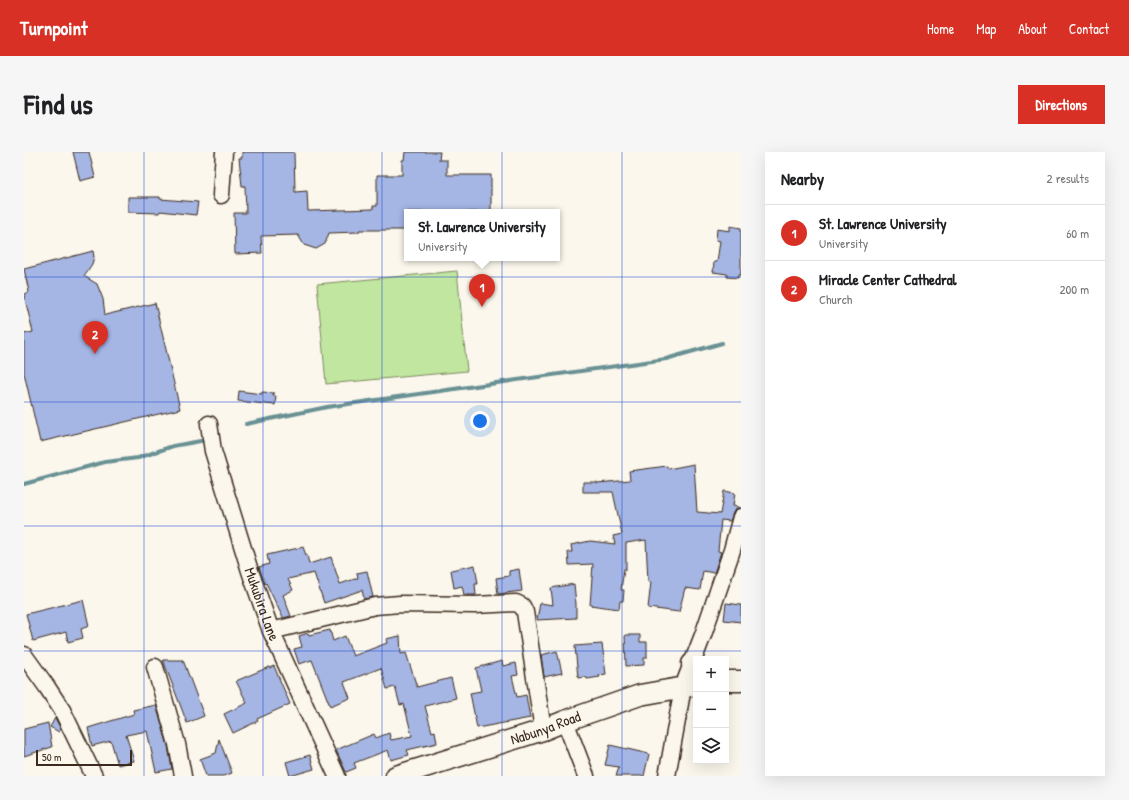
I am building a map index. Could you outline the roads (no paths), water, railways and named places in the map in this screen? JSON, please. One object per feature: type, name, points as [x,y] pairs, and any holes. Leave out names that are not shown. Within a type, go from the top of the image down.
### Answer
[{"type":"main road","points":[[729,681],[741,681]]},
{"type":"main road","name":"Nabunya Road","points":[[396,776],[543,730],[565,721],[640,696],[689,686]]},
{"type":"street","points":[[221,195],[224,152]]},
{"type":"street","name":"Mukubira Lane","points":[[210,424],[212,451],[250,571],[271,631],[338,776]]},
{"type":"street","points":[[697,656],[732,550],[741,517]]},
{"type":"street","points":[[271,631],[375,606],[400,604],[475,605],[516,603],[522,606],[525,612],[543,730]]},
{"type":"street","points":[[24,655],[62,710],[73,736],[94,776]]},
{"type":"street","points":[[155,667],[177,744],[183,776]]},
{"type":"street","points":[[667,776],[693,670]]},
{"type":"street","points":[[565,721],[586,776]]},
{"type":"waterway","points":[[246,424],[327,407],[666,359],[722,343]]},
{"type":"waterway","points":[[24,484],[105,462],[138,458],[173,446],[206,440]]},
{"type":"place","name":"St. Lawrence University","points":[[482,307]]},
{"type":"place","name":"Miracle Center Cathedral","points":[[95,354]]}]
